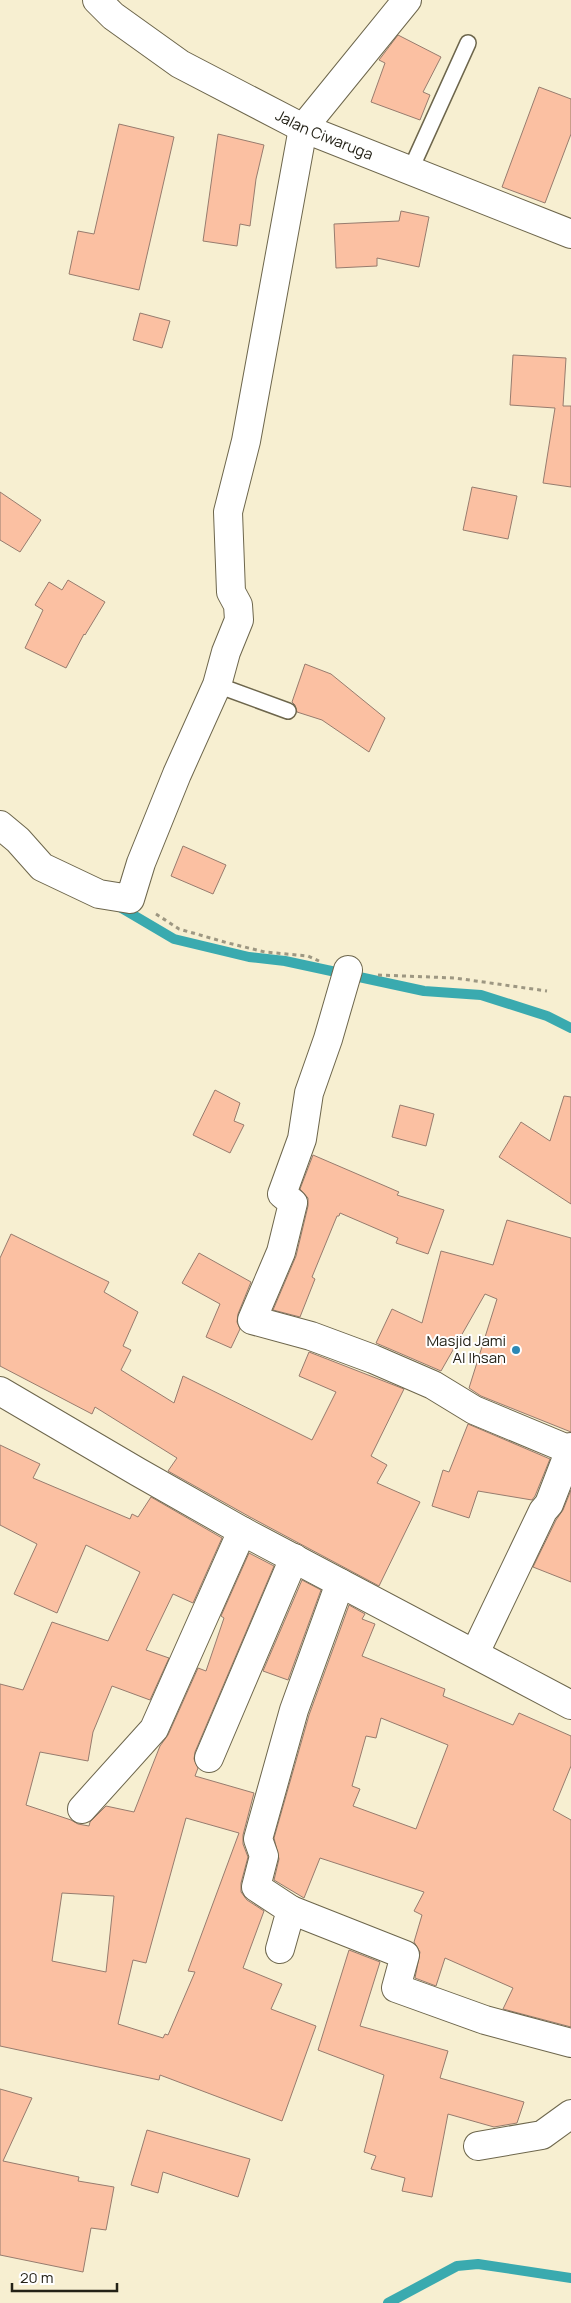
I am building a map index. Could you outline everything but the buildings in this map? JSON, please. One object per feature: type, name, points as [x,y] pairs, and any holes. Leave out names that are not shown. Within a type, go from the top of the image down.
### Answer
[{"type":"street","name":"Jalan Ciwaruga","points":[[97,0],[113,16],[180,64],[303,128],[571,234]]},
{"type":"street","points":[[0,826],[18,840],[42,867],[99,894],[130,899],[141,863],[177,774],[217,685],[226,652],[240,614],[238,605],[231,592],[228,512],[246,441],[303,128],[407,0]]},
{"type":"street","points":[[348,970],[328,1039],[309,1093],[302,1139],[282,1194],[293,1203],[281,1252],[252,1320],[311,1336],[373,1359],[433,1385],[474,1410],[570,1448],[549,1504],[543,1511],[475,1653]]},
{"type":"street","points":[[0,1391],[242,1530],[571,1705]]},
{"type":"street","points":[[82,1809],[154,1729],[242,1530]]},
{"type":"street","points":[[209,1758],[294,1558]]},
{"type":"street","points":[[340,1583],[294,1710],[258,1838],[264,1856],[256,1887],[291,1910],[405,1955],[396,1988],[485,2020],[571,2043]]},
{"type":"street","points":[[280,1949],[291,1910]]},
{"type":"street","points":[[478,2146],[542,2135],[571,2114]]},
{"type":"lane","points":[[410,171],[468,43]]},
{"type":"lane","points":[[217,685],[288,712]]},
{"type":"waterway","points":[[118,906],[174,939],[249,957],[285,961],[424,991],[481,995],[547,1016],[571,1028]]},
{"type":"waterway","points":[[388,2303],[457,2266],[478,2264],[571,2278]]},
{"type":"place","name":"Masjid Jami Al Ihsan","points":[[516,1350]]}]
